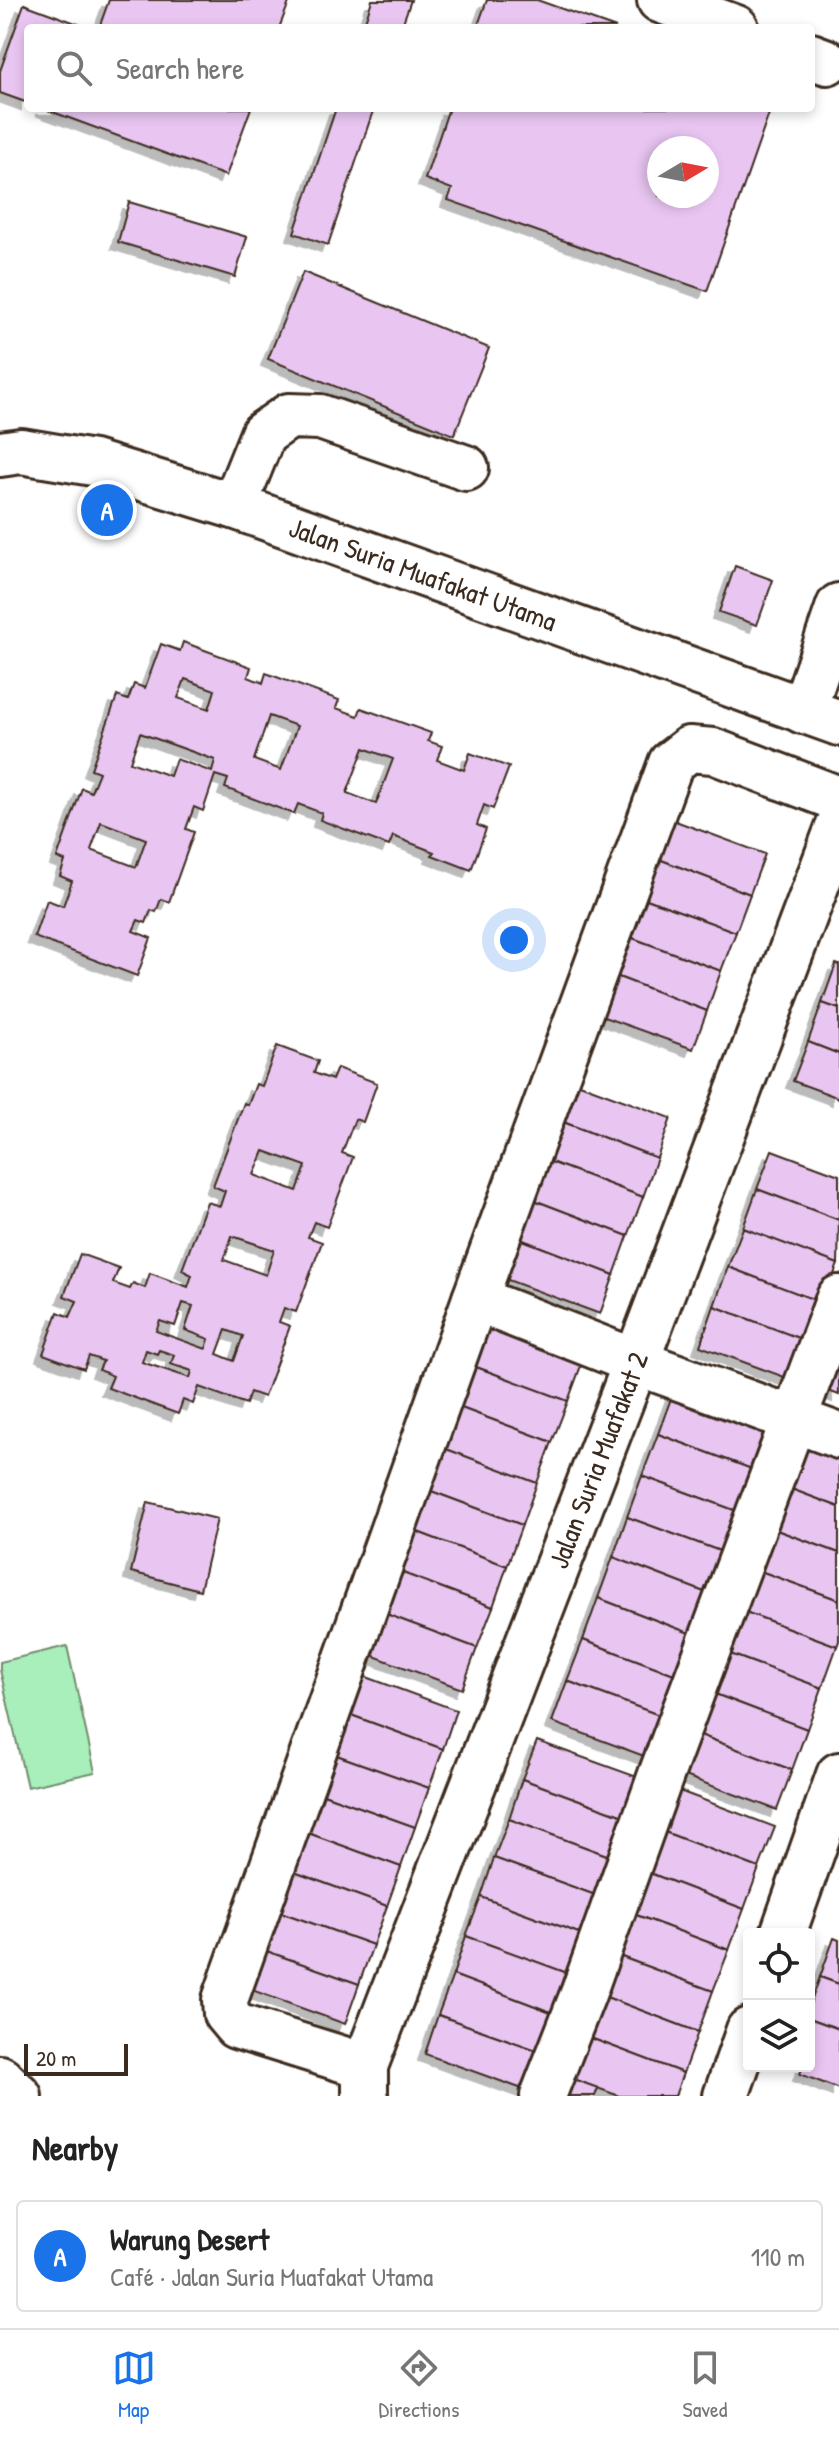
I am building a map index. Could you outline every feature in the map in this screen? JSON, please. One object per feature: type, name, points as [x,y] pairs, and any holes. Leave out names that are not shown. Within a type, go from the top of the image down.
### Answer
[{"type":"street","points":[[660,0],[725,24]]},
{"type":"street","points":[[234,506],[263,434],[289,416],[320,417],[466,468]]},
{"type":"street","name":"Jalan Suria Muafakat Utama","points":[[0,454],[21,451],[93,463],[234,506],[821,717]]},
{"type":"street","points":[[821,717],[839,606]]},
{"type":"street","points":[[365,2081],[236,2026],[226,2014],[225,2000],[475,1299],[671,763],[689,749],[713,751],[839,799]]},
{"type":"street","name":"Jalan Suria Muafakat 2","points":[[365,2081],[839,825]]},
{"type":"street","points":[[543,2096],[839,1298]]},
{"type":"street","points":[[475,1299],[839,1436]]},
{"type":"street","points":[[785,1928],[839,1775]]},
{"type":"street","points":[[726,2096],[743,2047]]},
{"type":"street","points":[[0,2078],[19,2096]]},
{"type":"green space","points":[[67,1646],[95,1772],[27,1787],[0,1662]]},
{"type":"building","points":[[109,0],[290,0],[281,24],[100,24]]},
{"type":"building","points":[[372,0],[411,0],[402,24],[364,24]]},
{"type":"building","points":[[487,0],[537,0],[605,24],[478,24]]},
{"type":"building","points":[[24,4],[78,24],[24,24],[24,102],[0,93],[0,71]]},
{"type":"building","points":[[53,112],[250,112],[226,176]]},
{"type":"building","points":[[335,112],[373,112],[328,245],[294,233]]},
{"type":"building","points":[[448,112],[770,112],[707,291],[448,200],[452,189],[425,179]]},
{"type":"building","points":[[129,202],[247,237],[235,277],[118,242]]},
{"type":"building","points":[[303,272],[489,348],[454,435],[268,359]]},
{"type":"building","points":[[735,566],[773,580],[757,625],[719,612]]},
{"type":"building","points":[[183,642],[251,667],[248,677],[263,683],[266,673],[339,700],[336,708],[358,716],[361,708],[431,733],[428,741],[442,746],[437,760],[464,770],[470,753],[509,767],[493,809],[484,805],[477,825],[486,829],[471,870],[393,836],[389,846],[320,820],[322,813],[298,804],[294,814],[225,788],[228,779],[215,775],[203,811],[194,807],[186,829],[194,832],[169,902],[161,899],[156,912],[151,910],[146,923],[138,920],[133,931],[151,938],[137,976],[34,937],[47,900],[63,906],[72,881],[60,876],[65,861],[57,858],[82,788],[91,792],[99,772],[91,769],[117,696],[128,700],[134,684],[145,688],[161,644],[180,651]],"holes":[[[185,679],[215,690],[209,709],[178,698]],[[269,716],[297,726],[281,770],[254,760]],[[140,733],[215,760],[212,772],[176,759],[170,776],[130,762]],[[364,748],[393,759],[376,804],[347,793]],[[101,822],[146,839],[136,867],[91,850]]]},
{"type":"building","points":[[670,819],[765,854],[750,894],[656,858]]},
{"type":"building","points":[[656,858],[750,894],[736,932],[641,897]]},
{"type":"building","points":[[641,897],[736,932],[721,971],[627,936]]},
{"type":"building","points":[[627,936],[721,971],[707,1011],[613,975]]},
{"type":"building","points":[[836,964],[839,965],[839,1009],[822,1003]]},
{"type":"building","points":[[613,975],[707,1011],[693,1049],[598,1015]]},
{"type":"building","points":[[822,1003],[839,1009],[839,1054],[808,1042]]},
{"type":"building","points":[[808,1042],[839,1054],[839,1098],[793,1081]]},
{"type":"building","points":[[277,1046],[318,1061],[314,1073],[332,1080],[337,1068],[377,1083],[363,1122],[355,1119],[342,1153],[353,1157],[327,1227],[314,1222],[308,1237],[322,1242],[296,1312],[284,1308],[279,1322],[290,1326],[264,1397],[250,1392],[246,1404],[199,1387],[193,1404],[183,1400],[178,1414],[108,1388],[113,1376],[99,1370],[103,1361],[89,1356],[84,1369],[43,1354],[58,1312],[70,1317],[77,1301],[64,1296],[80,1254],[119,1268],[113,1283],[130,1289],[133,1283],[145,1288],[150,1273],[188,1287],[192,1275],[182,1270],[207,1202],[220,1206],[225,1191],[213,1186],[244,1103],[248,1105],[256,1084],[262,1086]],"holes":[[[264,1151],[306,1166],[297,1191],[254,1175]],[[232,1236],[274,1250],[266,1275],[224,1260]],[[183,1303],[193,1306],[185,1330],[209,1339],[206,1349],[156,1331],[160,1321],[175,1326]],[[226,1330],[243,1336],[234,1361],[217,1354]],[[146,1350],[174,1355],[171,1364],[192,1371],[190,1378],[142,1362]]]},
{"type":"building","points":[[577,1083],[671,1118],[657,1158],[563,1122]]},
{"type":"building","points":[[563,1122],[657,1158],[643,1197],[548,1161]]},
{"type":"building","points":[[772,1150],[839,1175],[839,1220],[757,1189]]},
{"type":"building","points":[[548,1161],[643,1197],[628,1236],[534,1200]]},
{"type":"building","points":[[757,1189],[839,1220],[838,1264],[743,1228]]},
{"type":"building","points":[[534,1200],[628,1236],[614,1275],[520,1239]]},
{"type":"building","points":[[743,1228],[838,1264],[823,1303],[728,1267]]},
{"type":"building","points":[[520,1239],[614,1275],[600,1314],[505,1279]]},
{"type":"building","points":[[728,1267],[823,1303],[809,1342],[714,1306]]},
{"type":"building","points":[[714,1306],[809,1342],[795,1381],[700,1346]]},
{"type":"building","points":[[483,1323],[583,1360],[568,1401],[468,1364]]},
{"type":"building","points":[[839,1351],[839,1395],[820,1388]]},
{"type":"building","points":[[468,1364],[568,1401],[552,1442],[453,1405]]},
{"type":"building","points":[[673,1393],[772,1431],[757,1471],[658,1434]]},
{"type":"building","points":[[453,1405],[552,1442],[537,1483],[438,1446]]},
{"type":"building","points":[[658,1434],[757,1471],[742,1513],[642,1476]]},
{"type":"building","points":[[797,1445],[839,1460],[839,1507],[783,1486]]},
{"type":"building","points":[[438,1446],[537,1483],[522,1525],[423,1488]]},
{"type":"building","points":[[642,1476],[742,1513],[728,1554],[627,1517]]},
{"type":"building","points":[[783,1486],[839,1507],[839,1553],[768,1527]]},
{"type":"building","points":[[423,1488],[522,1525],[507,1566],[407,1528]]},
{"type":"building","points":[[148,1502],[217,1519],[200,1590],[131,1572]]},
{"type":"building","points":[[627,1517],[728,1554],[712,1595],[613,1557]]},
{"type":"building","points":[[768,1527],[839,1553],[839,1600],[752,1568]]},
{"type":"building","points":[[407,1528],[507,1566],[493,1607],[392,1569]]},
{"type":"building","points":[[613,1557],[712,1595],[697,1636],[598,1598]]},
{"type":"building","points":[[752,1568],[839,1600],[837,1646],[737,1609]]},
{"type":"building","points":[[392,1569],[493,1607],[477,1648],[378,1611]]},
{"type":"building","points":[[598,1598],[697,1636],[682,1677],[583,1640]]},
{"type":"building","points":[[737,1609],[837,1646],[822,1688],[722,1651]]},
{"type":"building","points":[[378,1611],[477,1648],[462,1689],[363,1652]]},
{"type":"building","points":[[583,1640],[682,1677],[667,1718],[567,1681]]},
{"type":"building","points":[[722,1651],[822,1688],[807,1729],[707,1691]]},
{"type":"building","points":[[353,1672],[456,1710],[443,1749],[340,1711]]},
{"type":"building","points":[[567,1681],[667,1718],[652,1759],[552,1722]]},
{"type":"building","points":[[707,1691],[807,1729],[792,1770],[692,1732]]},
{"type":"building","points":[[340,1711],[443,1749],[429,1788],[325,1751]]},
{"type":"building","points":[[692,1732],[792,1770],[777,1810],[677,1773]]},
{"type":"building","points":[[537,1741],[640,1778],[626,1817],[522,1779]]},
{"type":"building","points":[[325,1751],[429,1788],[415,1827],[312,1790]]},
{"type":"building","points":[[522,1779],[626,1817],[612,1857],[509,1819]]},
{"type":"building","points":[[669,1787],[775,1827],[759,1868],[654,1828]]},
{"type":"building","points":[[312,1790],[415,1827],[401,1867],[297,1829]]},
{"type":"building","points":[[509,1819],[612,1857],[598,1896],[494,1858]]},
{"type":"building","points":[[654,1828],[759,1868],[744,1909],[639,1869]]},
{"type":"building","points":[[297,1829],[401,1867],[387,1906],[283,1868]]},
{"type":"building","points":[[494,1858],[598,1896],[584,1935],[481,1897]]},
{"type":"building","points":[[283,1868],[387,1906],[373,1945],[269,1908]]},
{"type":"building","points":[[639,1869],[744,1909],[729,1950],[623,1910]]},
{"type":"building","points":[[481,1897],[584,1935],[570,1974],[466,1936]]},
{"type":"building","points":[[269,1908],[373,1945],[359,1984],[255,1947]]},
{"type":"building","points":[[623,1910],[729,1950],[713,1991],[608,1952]]},
{"type":"building","points":[[466,1936],[570,1974],[556,2014],[453,1975]]},
{"type":"building","points":[[834,1938],[839,1940],[839,1984],[820,1977]]},
{"type":"building","points":[[255,1947],[359,1984],[345,2024],[241,1986]]},
{"type":"building","points":[[608,1952],[713,1991],[698,2032],[593,1992]]},
{"type":"building","points":[[453,1975],[556,2014],[542,2052],[438,2015]]},
{"type":"building","points":[[820,1977],[839,1984],[839,2029],[815,2020],[815,1991]]},
{"type":"building","points":[[593,1992],[698,2032],[683,2073],[577,2033]]},
{"type":"building","points":[[438,2015],[542,2052],[528,2091],[425,2054]]},
{"type":"building","points":[[815,2020],[839,2029],[839,2089],[800,2074],[815,2072]]},
{"type":"building","points":[[577,2033],[683,2073],[675,2096],[619,2096],[562,2075]]},
{"type":"building","points":[[562,2075],[598,2088],[595,2096],[554,2096]]},
{"type":"place","name":"Warung Desert","points":[[107,510]]}]
